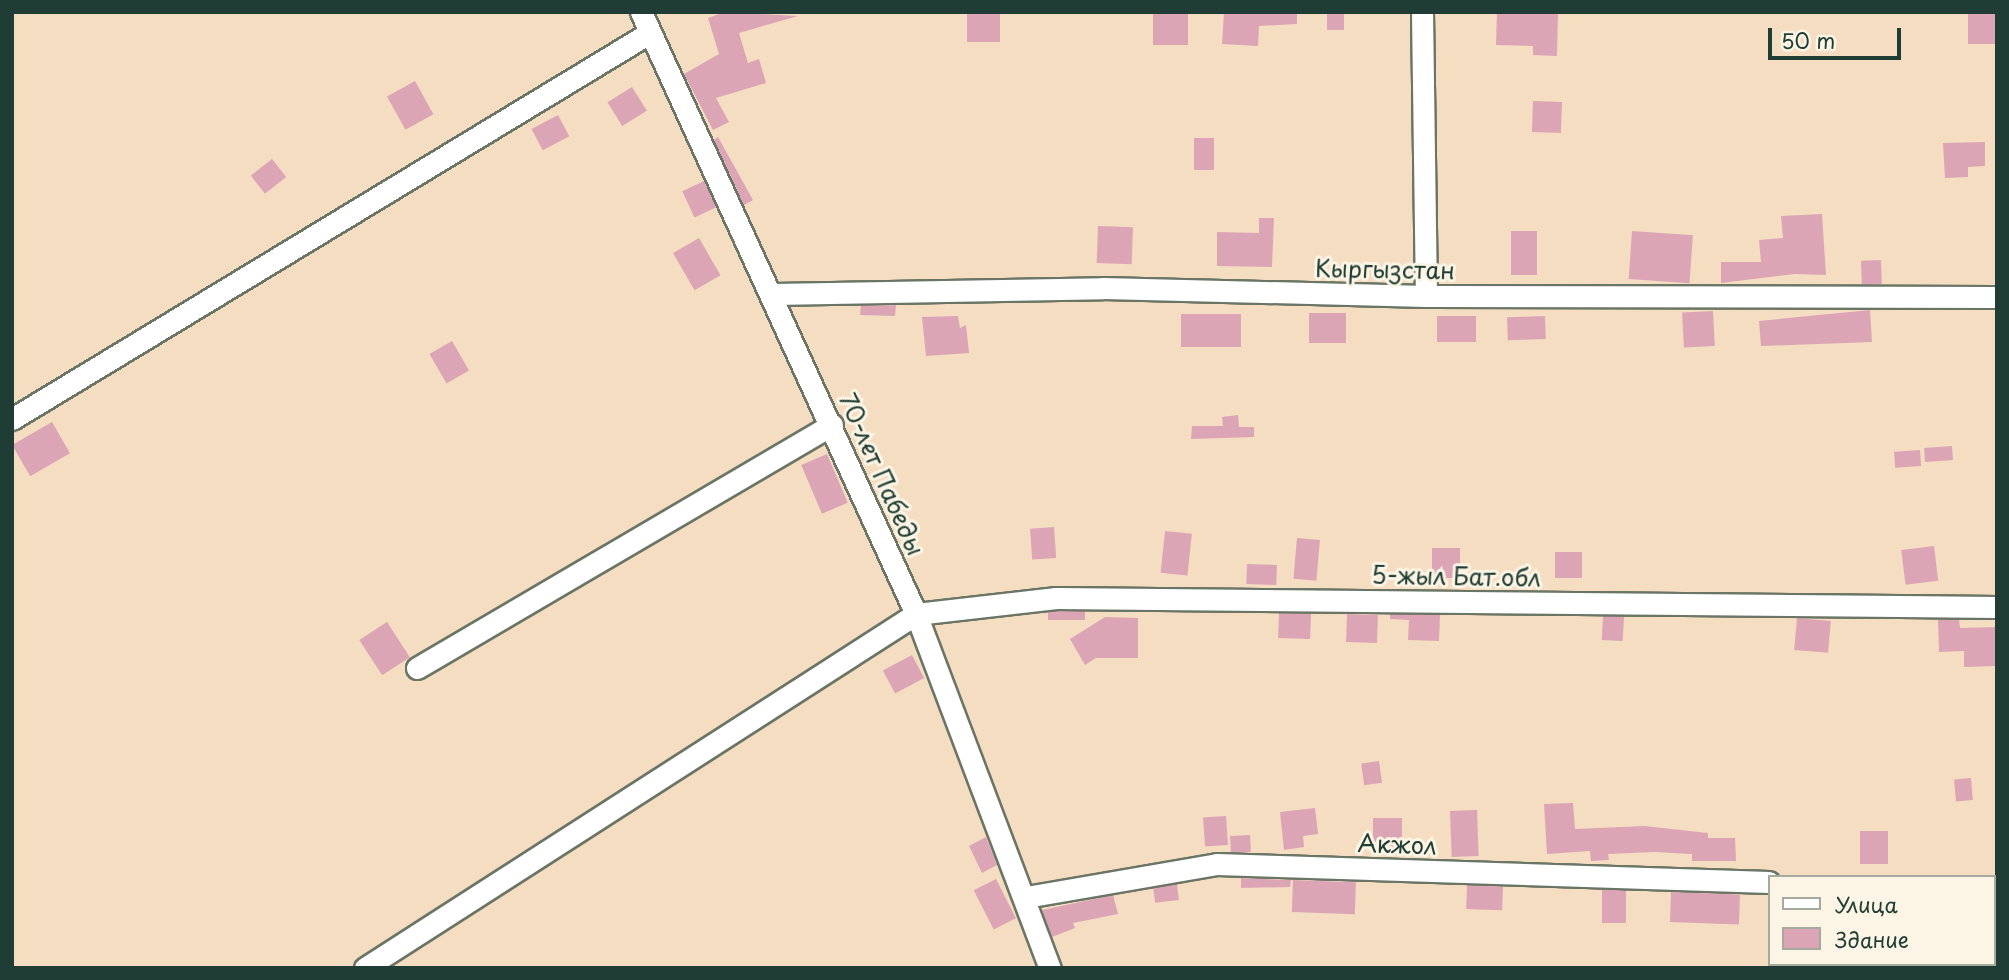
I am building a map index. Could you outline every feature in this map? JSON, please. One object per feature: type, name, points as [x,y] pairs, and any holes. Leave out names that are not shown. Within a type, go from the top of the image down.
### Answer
[{"type":"street","name":"70-лет Пабеды","points":[[641,12],[700,150],[773,294],[916,614],[1026,897],[1050,968]]},
{"type":"street","points":[[1422,12],[1426,296]]},
{"type":"street","points":[[12,419],[649,33]]},
{"type":"street","name":"Кыргызстан","points":[[773,294],[1102,288],[1426,296],[1997,297]]},
{"type":"street","points":[[417,668],[832,425]]},
{"type":"street","name":"5-жыл Бат.обл","points":[[916,614],[1056,598],[1997,607]]},
{"type":"street","points":[[365,968],[916,614]]},
{"type":"street","name":"Акжол","points":[[1026,897],[1217,864],[1768,882]]},
{"type":"building","points":[[725,12],[798,16],[739,33],[748,63],[759,59],[766,83],[716,98],[729,122],[713,130],[684,74],[719,54],[708,18]]},
{"type":"building","points":[[967,12],[1000,12],[1000,42],[967,42]]},
{"type":"building","points":[[1153,12],[1188,12],[1188,45],[1153,45]]},
{"type":"building","points":[[1224,12],[1297,12],[1297,24],[1259,26],[1258,46],[1222,44]]},
{"type":"building","points":[[1327,12],[1344,12],[1344,30],[1327,30]]},
{"type":"building","points":[[1497,12],[1558,12],[1557,56],[1533,55],[1533,46],[1496,45]]},
{"type":"building","points":[[1968,12],[1996,12],[1996,44],[1968,44]]},
{"type":"building","points":[[415,81],[433,114],[405,130],[387,97]]},
{"type":"building","points":[[632,87],[647,111],[622,126],[607,102]]},
{"type":"building","points":[[1533,101],[1562,102],[1561,133],[1532,132]]},
{"type":"building","points":[[558,115],[569,136],[543,150],[532,129]]},
{"type":"building","points":[[718,137],[753,200],[744,205],[714,140]]},
{"type":"building","points":[[1194,138],[1214,138],[1214,170],[1194,170]]},
{"type":"building","points":[[1985,142],[1985,166],[1968,167],[1968,177],[1945,178],[1943,143]]},
{"type":"building","points":[[272,159],[286,177],[265,194],[251,176]]},
{"type":"building","points":[[704,181],[716,207],[695,217],[682,191]]},
{"type":"building","points":[[1822,214],[1826,275],[1795,274],[1721,283],[1721,262],[1761,262],[1759,240],[1783,238],[1781,216]]},
{"type":"building","points":[[1259,218],[1274,218],[1272,267],[1217,266],[1217,232],[1259,233]]},
{"type":"building","points":[[1098,226],[1133,227],[1132,264],[1097,263]]},
{"type":"building","points":[[1511,231],[1537,231],[1537,275],[1511,275]]},
{"type":"building","points":[[1632,231],[1693,235],[1690,283],[1629,279]]},
{"type":"building","points":[[699,238],[720,275],[695,290],[673,253]]},
{"type":"building","points":[[1881,260],[1882,284],[1862,285],[1861,261]]},
{"type":"building","points":[[896,305],[895,316],[860,315],[861,306]]},
{"type":"building","points":[[1870,310],[1872,342],[1761,346],[1759,321]]},
{"type":"building","points":[[1713,311],[1715,346],[1684,348],[1682,313]]},
{"type":"building","points":[[1309,313],[1346,313],[1346,343],[1309,343]]},
{"type":"building","points":[[1181,314],[1241,314],[1241,347],[1181,347]]},
{"type":"building","points":[[958,316],[960,328],[966,325],[969,353],[926,356],[922,317]]},
{"type":"building","points":[[1437,316],[1476,316],[1476,342],[1437,342]]},
{"type":"building","points":[[1545,316],[1546,339],[1508,340],[1507,317]]},
{"type":"building","points":[[452,341],[469,370],[446,383],[429,354]]},
{"type":"building","points":[[1238,415],[1239,427],[1254,427],[1254,437],[1191,439],[1192,426],[1223,426],[1222,417]]},
{"type":"building","points":[[52,422],[70,453],[30,476],[12,445]]},
{"type":"building","points":[[1952,446],[1953,460],[1925,462],[1924,448]]},
{"type":"building","points":[[1920,450],[1921,466],[1895,468],[1894,452]]},
{"type":"building","points":[[827,454],[848,503],[822,514],[801,465]]},
{"type":"building","points":[[1054,527],[1056,558],[1032,560],[1030,529]]},
{"type":"building","points":[[1165,531],[1192,534],[1187,576],[1161,573]]},
{"type":"building","points":[[1297,538],[1320,540],[1316,581],[1293,579]]},
{"type":"building","points":[[1934,546],[1938,581],[1906,585],[1901,550]]},
{"type":"building","points":[[1432,548],[1460,548],[1460,578],[1432,578]]},
{"type":"building","points":[[1555,552],[1582,552],[1582,578],[1555,578]]},
{"type":"building","points":[[1247,564],[1277,565],[1276,585],[1246,584]]},
{"type":"building","points":[[1048,611],[1085,611],[1085,620],[1048,620]]},
{"type":"building","points":[[1279,613],[1311,614],[1310,639],[1278,638]]},
{"type":"building","points":[[1347,614],[1378,615],[1377,643],[1346,642]]},
{"type":"building","points":[[1390,614],[1440,615],[1439,641],[1408,640],[1409,620],[1390,619]]},
{"type":"building","points":[[1603,616],[1624,617],[1623,641],[1602,640]]},
{"type":"building","points":[[1105,617],[1138,618],[1138,658],[1096,658],[1085,665],[1070,639]]},
{"type":"building","points":[[1797,618],[1831,621],[1828,653],[1794,650]]},
{"type":"building","points":[[1938,620],[1959,620],[1960,628],[1997,627],[1997,666],[1964,667],[1964,651],[1939,652]]},
{"type":"building","points":[[387,622],[410,657],[382,675],[359,640]]},
{"type":"building","points":[[912,655],[924,678],[895,693],[883,670]]},
{"type":"building","points":[[1379,761],[1382,783],[1364,785],[1361,764]]},
{"type":"building","points":[[1971,778],[1973,800],[1956,801],[1954,779]]},
{"type":"building","points":[[1573,803],[1575,829],[1644,826],[1708,833],[1708,838],[1735,838],[1736,861],[1692,861],[1692,854],[1654,852],[1608,854],[1609,860],[1591,861],[1590,851],[1547,854],[1544,804]]},
{"type":"building","points":[[1315,808],[1318,834],[1303,836],[1304,847],[1284,850],[1280,812]]},
{"type":"building","points":[[1477,810],[1479,856],[1452,857],[1450,811]]},
{"type":"building","points":[[1226,816],[1228,845],[1205,847],[1203,818]]},
{"type":"building","points":[[1373,818],[1402,818],[1402,850],[1373,850]]},
{"type":"building","points":[[1860,831],[1888,831],[1888,864],[1860,864]]},
{"type":"building","points":[[1250,835],[1251,852],[1231,853],[1230,836]]},
{"type":"building","points":[[986,837],[997,865],[982,873],[969,846]]},
{"type":"building","points":[[1241,878],[1291,880],[1290,887],[1241,888]]},
{"type":"building","points":[[996,879],[1016,918],[994,930],[974,890]]},
{"type":"building","points":[[1293,880],[1356,882],[1355,914],[1292,912]]},
{"type":"building","points":[[1177,884],[1179,900],[1155,903],[1153,887]]},
{"type":"building","points":[[1467,885],[1503,886],[1502,910],[1466,909]]},
{"type":"building","points":[[1602,890],[1626,890],[1626,923],[1602,923]]},
{"type":"building","points":[[1671,892],[1740,894],[1739,924],[1670,922]]},
{"type":"building","points":[[1113,895],[1118,914],[1073,923],[1075,928],[1052,937],[1042,910]]}]
